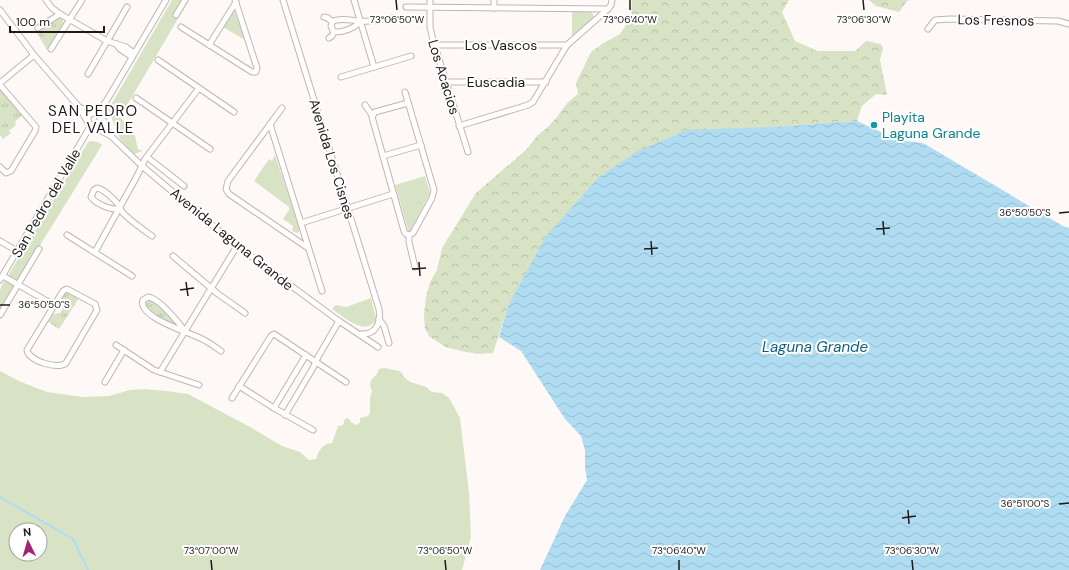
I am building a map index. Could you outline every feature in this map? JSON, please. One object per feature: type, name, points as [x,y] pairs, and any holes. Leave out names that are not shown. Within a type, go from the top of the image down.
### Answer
[{"type":"street","points":[[46,0],[52,8],[60,14],[107,41],[126,47],[133,55]]},
{"type":"street","points":[[51,49],[82,0]]},
{"type":"street","points":[[87,121],[89,115],[96,114],[107,100],[166,0]]},
{"type":"street","points":[[176,15],[185,0]]},
{"type":"street","name":"Avenida Los Cisnes","points":[[283,0],[379,309],[379,319]]},
{"type":"street","points":[[354,0],[374,67]]},
{"type":"street","name":"Los Acacios","points":[[430,0],[430,27],[434,45],[468,152]]},
{"type":"street","points":[[494,0],[494,8]]},
{"type":"street","points":[[459,126],[530,104],[535,100],[567,45],[608,9],[612,0]]},
{"type":"street","points":[[181,27],[254,73],[257,71],[235,1]]},
{"type":"street","points":[[209,45],[235,1]]},
{"type":"street","points":[[88,74],[127,6]]},
{"type":"street","points":[[406,7],[608,9]]},
{"type":"street","points":[[0,10],[34,55],[79,107],[87,121],[92,126],[111,136]]},
{"type":"street","points":[[38,28],[60,14]]},
{"type":"street","points":[[324,17],[328,18],[332,22],[331,26],[334,32]]},
{"type":"street","points":[[332,22],[339,19],[352,19],[360,22],[393,18]]},
{"type":"street","name":"Los Fresnos","points":[[928,29],[934,20],[950,19],[1058,21],[1069,24]]},
{"type":"street","points":[[329,38],[334,32],[354,27],[360,22]]},
{"type":"street","name":"Los Vascos","points":[[434,45],[567,45]]},
{"type":"street","points":[[0,167],[7,173],[11,171],[36,127],[0,84],[34,55]]},
{"type":"street","points":[[341,77],[411,56]]},
{"type":"street","points":[[158,60],[234,112]]},
{"type":"street","name":"Euscadia","points":[[446,82],[546,82]]},
{"type":"street","points":[[95,252],[147,157],[199,88]]},
{"type":"street","points":[[405,92],[434,193],[413,233],[409,235]]},
{"type":"street","points":[[136,98],[210,149]]},
{"type":"street","points":[[372,115],[375,112],[408,103]]},
{"type":"street","points":[[365,106],[372,115],[405,233],[409,235]]},
{"type":"street","points":[[79,107],[96,114],[104,121],[111,136]]},
{"type":"street","points":[[282,108],[228,181],[226,189],[229,194],[308,248]]},
{"type":"street","points":[[92,126],[98,124],[100,120],[96,114]]},
{"type":"street","points":[[270,124],[322,291]]},
{"type":"street","name":"San Pedro del Valle","points":[[1,278],[92,126]]},
{"type":"street","name":"Avenida Laguna Grande","points":[[111,136],[142,166],[237,246],[339,321],[378,347]]},
{"type":"street","points":[[383,156],[421,145]]},
{"type":"street","name":"Avenida Laguna Grande","points":[[147,157],[184,186]]},
{"type":"street","points":[[119,209],[117,203],[100,189],[97,188],[94,190],[91,197],[94,200],[108,207],[119,209],[152,236]]},
{"type":"street","points":[[300,223],[393,194]]},
{"type":"street","points":[[295,239],[300,236],[303,230]]},
{"type":"street","points":[[67,235],[132,276]]},
{"type":"street","points":[[409,235],[409,242],[415,267]]},
{"type":"street","points":[[0,241],[17,251]]},
{"type":"street","points":[[160,372],[237,246]]},
{"type":"street","name":"San Pedro del Valle","points":[[0,315],[39,249]]},
{"type":"street","points":[[173,256],[245,313]]},
{"type":"street","points":[[1,278],[18,284],[54,305]]},
{"type":"street","points":[[68,289],[95,304],[97,308],[66,363],[60,366],[42,362],[30,356],[27,352],[28,347],[54,305],[63,291],[68,289]]},
{"type":"street","points":[[185,331],[154,299],[148,297],[143,300],[142,306],[146,311],[168,325],[201,338],[222,351]]},
{"type":"street","points":[[360,334],[366,334],[374,330],[378,325],[379,319]]},
{"type":"street","points":[[379,319],[384,326],[389,343]]},
{"type":"street","points":[[285,414],[339,321]]},
{"type":"street","points":[[232,398],[272,335],[276,335],[346,382]]},
{"type":"street","points":[[116,345],[154,370],[199,385]]},
{"type":"street","points":[[105,382],[124,350]]},
{"type":"street","points":[[274,408],[306,355]]},
{"type":"street","points":[[239,386],[313,430]]},
{"type":"green space","points":[[172,0],[189,0],[120,117],[135,136],[138,149],[143,151],[134,154],[120,139],[109,111],[111,105]]},
{"type":"green space","points":[[632,0],[789,0],[782,12],[795,41],[818,51],[855,51],[866,41],[881,44],[883,48],[880,60],[887,95],[876,94],[862,106],[857,121],[774,127],[508,306],[493,353],[478,354],[446,347],[430,337],[425,329],[424,314],[430,282],[437,270],[442,248],[476,193],[527,149],[537,136],[557,117],[568,102],[578,94],[576,83],[591,52],[620,34],[631,18]]},
{"type":"green space","points":[[869,0],[910,0],[907,1],[899,12],[876,6]]},
{"type":"green space","points":[[234,10],[245,40],[223,27]]},
{"type":"green space","points":[[572,12],[592,12],[595,20],[572,37]]},
{"type":"green space","points":[[60,18],[63,19],[63,24],[47,50],[37,33]]},
{"type":"green space","points":[[0,90],[22,115],[15,122],[16,125],[9,131],[11,133],[3,139],[0,135]]},
{"type":"green space","points":[[88,142],[98,142],[102,145],[0,310],[0,289]]},
{"type":"green space","points":[[275,155],[300,230],[298,233],[292,231],[293,226],[283,219],[289,210],[289,207],[254,181],[269,159],[272,161]]},
{"type":"green space","points":[[425,176],[430,193],[409,233],[395,185]]},
{"type":"green space","points":[[69,292],[79,298],[59,329],[48,322],[53,314],[60,313],[67,302],[62,298]]},
{"type":"green space","points":[[371,298],[376,319],[372,324],[366,326],[354,324],[332,309],[336,305],[346,307]]},
{"type":"green space","points":[[147,299],[161,307],[174,319],[174,323],[172,325],[146,309],[145,301]]},
{"type":"green space","points":[[385,368],[399,371],[410,382],[426,387],[432,392],[442,393],[449,398],[460,418],[469,493],[471,537],[462,570],[0,570],[0,371],[21,382],[47,392],[83,397],[109,396],[130,390],[144,389],[188,394],[282,446],[300,452],[309,460],[316,459],[321,448],[332,443],[338,426],[343,425],[345,419],[348,418],[352,423],[357,425],[360,422],[360,418],[368,416],[370,413],[370,397],[372,391],[370,386],[371,380],[377,374],[379,369]]},
{"type":"water","name":"Laguna Grande","points":[[857,121],[898,140],[923,143],[1063,226],[1069,228],[1069,570],[540,570],[565,516],[587,480],[585,450],[581,436],[565,419],[521,351],[499,337],[508,306],[546,236],[599,177],[638,151],[687,130],[774,127]]},
{"type":"waterway","points":[[0,497],[73,539],[88,570]]},
{"type":"place","name":"Playita Laguna Grande","points":[[874,125]]},
{"type":"district","name":"SAN PEDRO DEL VALLE","points":[[93,120]]}]
